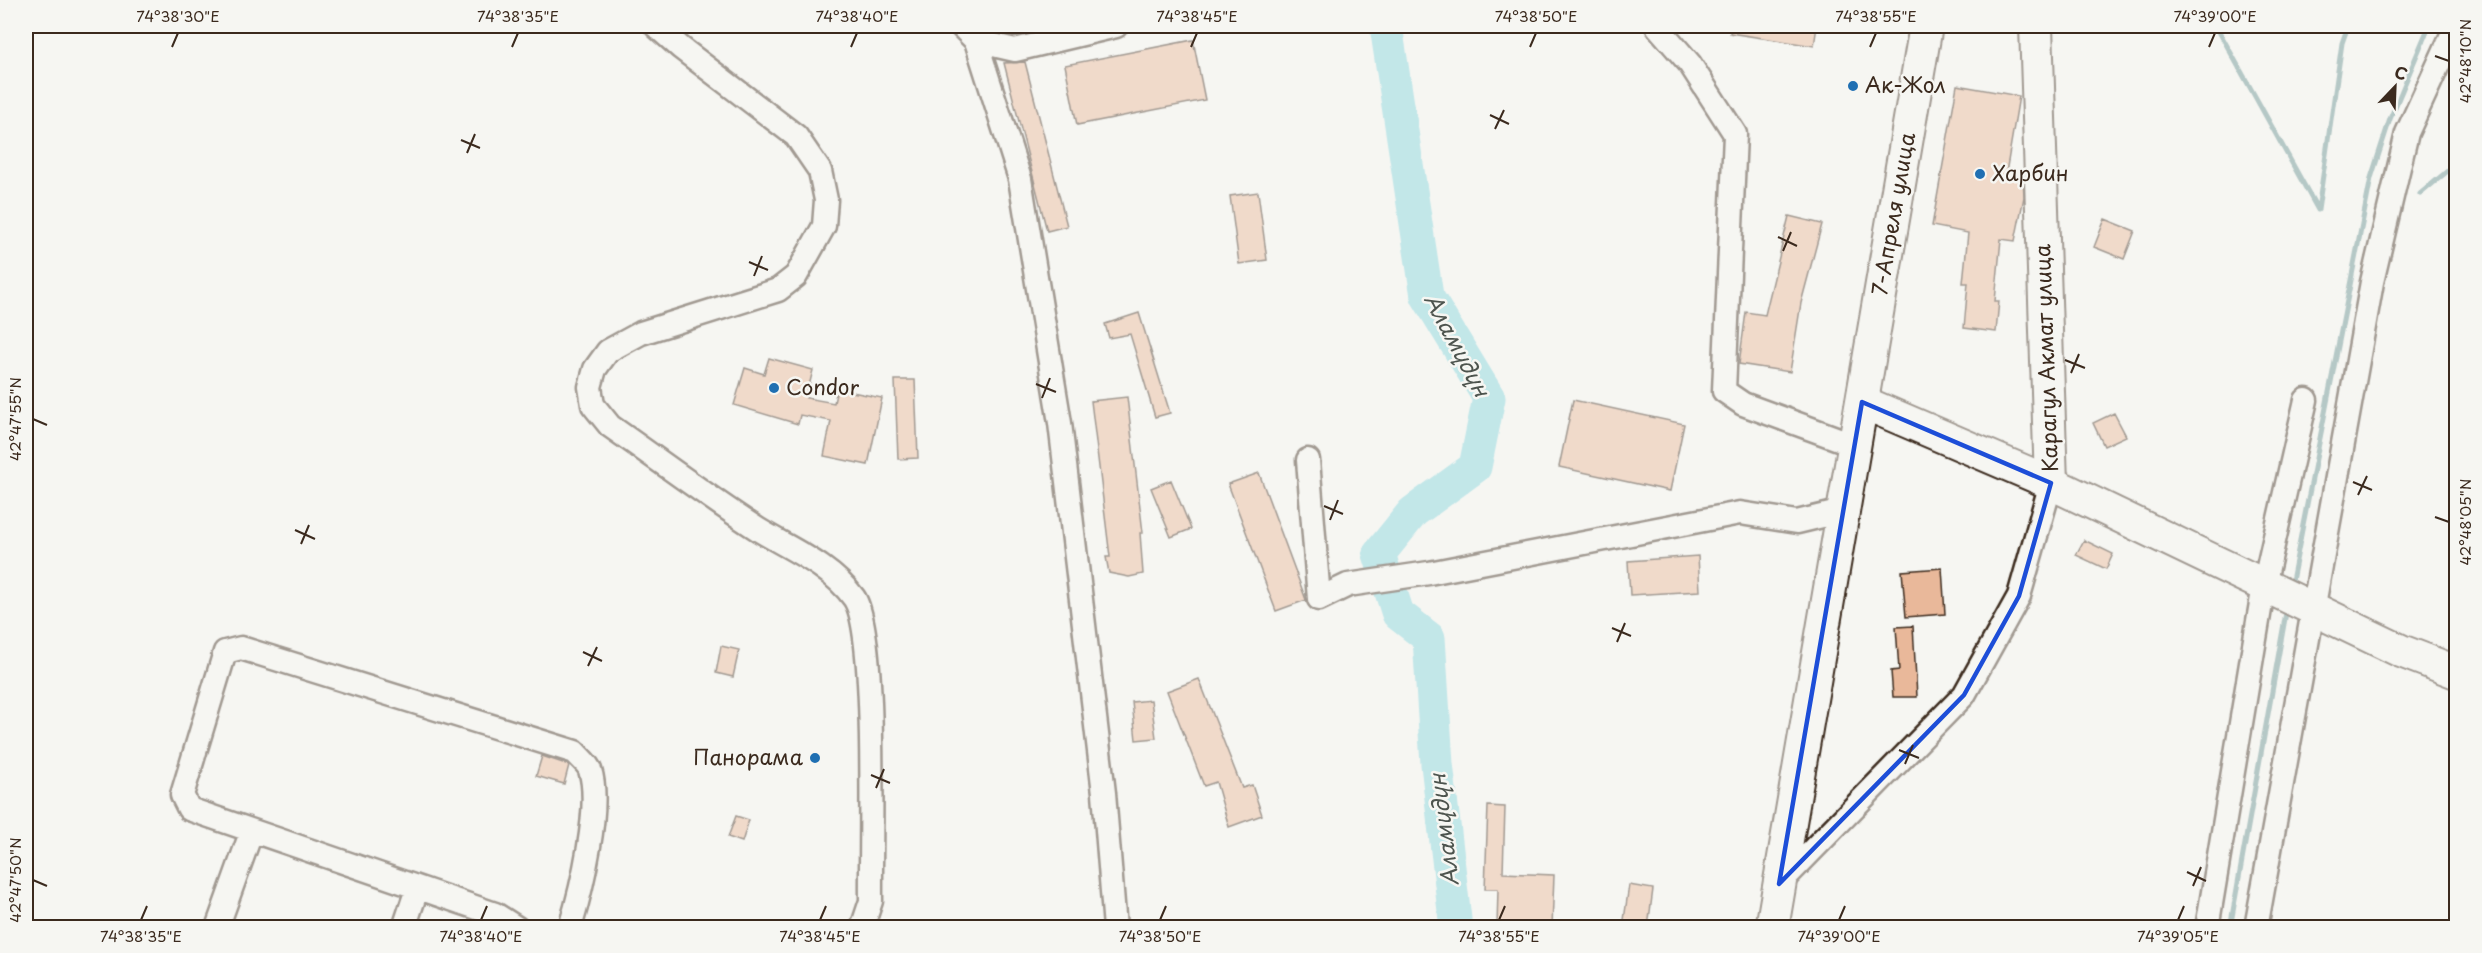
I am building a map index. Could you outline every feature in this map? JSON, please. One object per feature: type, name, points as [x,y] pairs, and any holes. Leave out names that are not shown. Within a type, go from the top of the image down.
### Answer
[{"type":"street","points":[[656,26],[681,48],[796,136],[820,171],[826,201],[824,226],[796,276],[778,290],[641,333],[608,351],[595,369],[590,387],[593,405],[610,426],[619,433],[758,529],[834,574],[856,600],[866,638],[869,701],[871,901],[862,927]]},
{"type":"street","points":[[968,33],[1015,50],[1116,26]]},
{"type":"street","points":[[1657,26],[1690,64],[1735,134],[1724,391],[1743,404],[1855,445]]},
{"type":"street","name":"7-Апреля улица","points":[[1772,927],[1926,26]]},
{"type":"street","name":"Карагул Акмат улица","points":[[1779,884],[1964,694],[2019,596],[2051,483],[2036,26]]},
{"type":"street","points":[[2207,927],[2289,597],[2372,282],[2407,133],[2456,26]]},
{"type":"street","points":[[968,33],[1020,179],[1060,423],[1104,793],[1115,927]]},
{"type":"street","points":[[2256,927],[2306,400]]},
{"type":"street","points":[[1862,402],[2051,483],[2401,651],[2457,672]]},
{"type":"street","points":[[1308,460],[1319,599],[1348,585],[1429,573],[1740,513],[1797,522],[1843,511]]},
{"type":"street","points":[[517,927],[495,914],[251,833],[189,809],[182,795],[225,652],[241,648],[575,752],[590,768],[593,793],[585,876],[570,927]]},
{"type":"street","points":[[217,927],[251,833]]},
{"type":"street","points":[[404,927],[417,889]]},
{"type":"highlighted area","points":[[1862,402],[2051,483],[2019,596],[1964,695],[1779,884],[1843,511]]},
{"type":"building","points":[[1731,26],[1817,26],[1814,46],[1730,33]]},
{"type":"building","points":[[1193,40],[1205,100],[1077,125],[1065,65]]},
{"type":"building","points":[[1025,62],[1067,226],[1047,231],[1004,63]]},
{"type":"building","points":[[1957,85],[2019,96],[2006,173],[2023,176],[2024,197],[2015,241],[2001,239],[1995,301],[1999,301],[1996,332],[1964,328],[1968,283],[1963,283],[1968,233],[1932,226]]},
{"type":"building","points":[[1258,192],[1267,260],[1239,264],[1230,196]]},
{"type":"building","points":[[1789,216],[1822,224],[1801,303],[1790,372],[1739,364],[1746,312],[1765,315]]},
{"type":"building","points":[[2105,219],[2135,231],[2124,259],[2094,247]]},
{"type":"building","points":[[1139,313],[1170,413],[1155,417],[1130,334],[1109,338],[1105,324]]},
{"type":"building","points":[[769,358],[813,370],[806,398],[834,403],[837,389],[882,398],[868,465],[824,456],[831,421],[800,415],[798,424],[734,405],[745,368],[764,374]]},
{"type":"building","points":[[895,380],[915,380],[918,458],[898,459]]},
{"type":"building","points":[[1127,397],[1143,533],[1140,533],[1143,574],[1129,577],[1109,573],[1106,557],[1110,557],[1091,401]]},
{"type":"building","points":[[1573,400],[1684,424],[1670,491],[1559,467]]},
{"type":"building","points":[[2114,413],[2126,436],[2104,446],[2093,423]]},
{"type":"building","points":[[1259,473],[1306,600],[1276,611],[1228,484]]},
{"type":"building","points":[[1171,480],[1191,529],[1171,537],[1151,488]]},
{"type":"building","points":[[2084,540],[2113,554],[2106,569],[2076,555]]},
{"type":"building","points":[[1698,556],[1700,591],[1630,595],[1628,561]]},
{"type":"building","points":[[1942,568],[1945,614],[1906,617],[1902,571]]},
{"type":"building","points":[[1913,626],[1917,697],[1893,697],[1891,671],[1899,670],[1896,627]]},
{"type":"building","points":[[721,646],[739,650],[733,677],[716,673]]},
{"type":"building","points":[[1199,679],[1242,788],[1252,785],[1262,815],[1229,827],[1216,782],[1204,786],[1167,691]]},
{"type":"building","points":[[1151,700],[1156,738],[1136,740],[1132,702]]},
{"type":"building","points":[[542,756],[569,765],[564,784],[536,776]]},
{"type":"building","points":[[1488,806],[1505,807],[1503,873],[1554,875],[1552,927],[1497,927],[1498,889],[1485,889]]},
{"type":"building","points":[[736,816],[749,820],[742,842],[728,837]]},
{"type":"building","points":[[1629,885],[1653,889],[1648,927],[1623,927]]},
{"type":"waterway","name":"Аламүдүн","points":[[1386,26],[1427,296],[1489,398],[1475,467],[1413,512],[1379,554],[1398,614],[1429,638],[1437,764],[1456,928]]},
{"type":"waterway","points":[[2216,26],[2318,210]]},
{"type":"waterway","points":[[2318,210],[2342,43],[2348,26]]},
{"type":"waterway","points":[[2291,586],[2371,178],[2390,119],[2429,26]]},
{"type":"waterway","points":[[2420,194],[2450,169],[2456,157]]},
{"type":"waterway","points":[[2230,928],[2287,607]]},
{"type":"place","name":"Ак-Жол","points":[[1853,86]]},
{"type":"place","name":"Харбин","points":[[1980,174]]},
{"type":"place","name":"Condor","points":[[774,388]]},
{"type":"place","name":"Панорама","points":[[815,758]]}]
